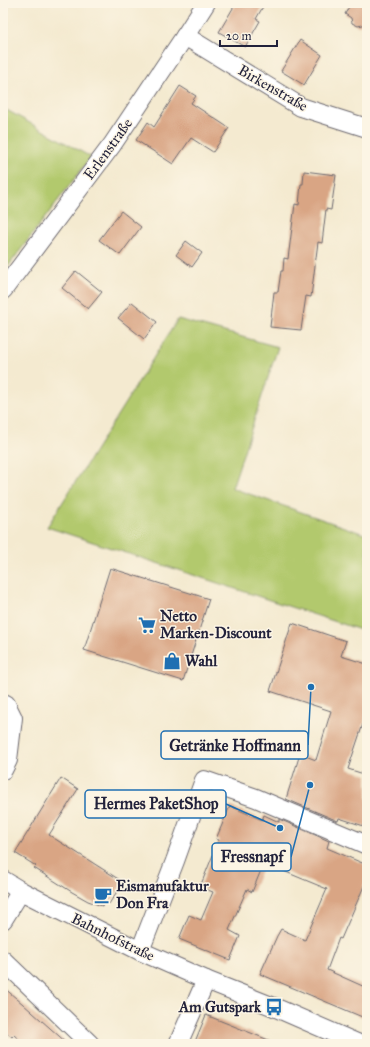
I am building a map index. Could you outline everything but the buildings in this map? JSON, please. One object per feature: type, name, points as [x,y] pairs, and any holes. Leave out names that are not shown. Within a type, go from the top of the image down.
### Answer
[{"type":"street","name":"Erlenstraße","points":[[3,290],[112,145],[206,3]]},
{"type":"street","name":"Birkenstraße","points":[[185,36],[301,107],[367,128]]},
{"type":"street","points":[[3,703],[6,704],[13,718],[8,760],[3,770]]},
{"type":"street","points":[[140,950],[175,861],[204,780],[256,798],[367,845]]},
{"type":"street","name":"Bahnhofstraße","points":[[3,880],[21,891],[140,950],[206,980],[274,1007],[359,1044]]},
{"type":"street","points":[[3,920],[21,891]]},
{"type":"street","points":[[3,960],[90,1044]]},
{"type":"street","points":[[178,1044],[206,980]]},
{"type":"green space","points":[[3,108],[91,157],[3,273]]},
{"type":"green space","points":[[178,319],[278,347],[232,488],[367,535],[367,632],[47,527]]},
{"type":"place","name":"Netto Marken-Discount","points":[[147,625]]},
{"type":"place","name":"Wahl","points":[[172,661]]},
{"type":"place","name":"Getränke Hoffmann","points":[[311,687]]},
{"type":"place","name":"Fressnapf","points":[[310,785]]},
{"type":"place","name":"Hermes PaketShop","points":[[280,828]]},
{"type":"place","name":"Eismanufaktur Don Fra","points":[[103,895]]},
{"type":"place","name":"Am Gutspark","points":[[274,1007]]}]
